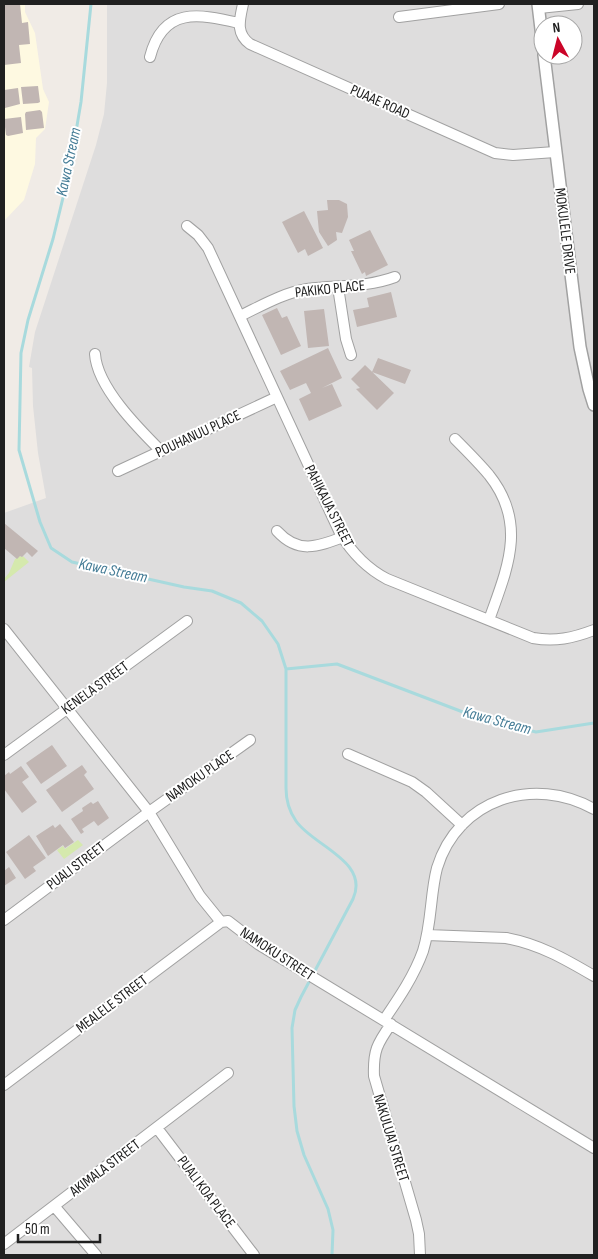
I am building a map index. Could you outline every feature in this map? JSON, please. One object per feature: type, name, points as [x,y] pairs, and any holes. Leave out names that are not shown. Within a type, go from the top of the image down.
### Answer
[{"type":"street","points":[[150,57],[156,40],[167,26],[182,18],[206,15],[239,23],[243,4]]},
{"type":"street","points":[[399,17],[499,4]]},
{"type":"street","points":[[538,6],[578,4]]},
{"type":"street","name":"PUAAE ROAD","points":[[239,23],[240,34],[250,44],[488,150],[504,155],[555,152]]},
{"type":"street","name":"MOKULELE DRIVE","points":[[545,65],[580,347],[594,405]]},
{"type":"street","name":"PAHIKAUA STREET","points":[[187,226],[198,234],[208,248],[343,537],[353,553],[378,574],[533,638],[568,638],[594,630]]},
{"type":"street","name":"PAKIKO PLACE","points":[[240,316],[292,292],[308,289],[370,285],[395,278]]},
{"type":"street","points":[[338,287],[346,339],[351,355]]},
{"type":"street","points":[[95,354],[97,368],[102,380],[136,425],[161,451]]},
{"type":"street","name":"POUHANUU PLACE","points":[[118,471],[277,397]]},
{"type":"street","points":[[455,439],[493,480],[502,496],[509,517],[511,530],[508,565],[489,620]]},
{"type":"street","points":[[276,531],[289,542],[304,547],[321,545],[343,537]]},
{"type":"street","name":"KENELA STREET","points":[[4,755],[188,621]]},
{"type":"street","name":"NAMOKU STREET","points":[[4,629],[149,812],[200,896],[221,922],[228,921],[248,937],[296,967],[594,1148]]},
{"type":"street","name":"NAMOKU PLACE","points":[[149,812],[250,740]]},
{"type":"street","points":[[348,754],[416,785],[462,826]]},
{"type":"street","name":"NAKULUAI STREET","points":[[420,1255],[416,1220],[374,1076],[376,1046],[410,979],[428,935],[437,869],[447,846],[462,826],[492,803],[517,795],[531,793],[571,798],[594,810]]},
{"type":"street","name":"PUALI STREET","points":[[4,920],[149,812]]},
{"type":"street","name":"MEALELE STREET","points":[[4,1085],[221,922]]},
{"type":"street","points":[[428,935],[506,938],[524,942],[559,956],[594,976]]},
{"type":"street","name":"AKIMALA STREET","points":[[4,1244],[228,1073]]},
{"type":"street","name":"PUALI KOA PLACE","points":[[157,1128],[254,1255]]},
{"type":"street","points":[[55,1206],[96,1255]]},
{"type":"shaded area","points":[[4,4],[25,4],[25,12],[35,33],[43,89],[49,102],[45,129],[36,138],[35,164],[24,200],[4,221]]},
{"type":"shaded area","points":[[107,4],[594,4],[594,1255],[4,1255],[4,513],[46,498],[38,453],[33,406],[32,368],[29,367],[35,332],[96,145],[104,114],[107,83]]},
{"type":"green space","points":[[23,556],[29,562],[4,582],[15,559]]},
{"type":"green space","points":[[78,840],[83,845],[64,859],[57,850],[63,846],[65,849]]},
{"type":"building","points":[[4,4],[20,4],[22,23],[28,22],[30,44],[19,45],[21,63],[4,65]]},
{"type":"building","points":[[38,86],[40,102],[23,104],[21,87]]},
{"type":"building","points":[[18,88],[20,104],[5,108],[4,90]]},
{"type":"building","points":[[40,110],[42,112],[44,128],[26,130],[26,112]]},
{"type":"building","points":[[21,117],[23,133],[6,135],[4,119]]},
{"type":"building","points":[[327,200],[339,200],[347,204],[348,217],[342,233],[336,232],[337,240],[328,246],[319,232],[317,211],[328,210]]},
{"type":"building","points":[[304,211],[323,248],[308,256],[305,249],[298,253],[282,222]]},
{"type":"building","points":[[370,230],[388,265],[366,276],[365,272],[362,274],[351,251],[354,251],[349,240]]},
{"type":"building","points":[[391,292],[397,317],[357,327],[353,310],[369,307],[367,298]]},
{"type":"building","points":[[277,308],[282,318],[287,316],[301,346],[281,355],[262,315]]},
{"type":"building","points":[[324,309],[329,346],[308,348],[304,311]]},
{"type":"building","points":[[328,348],[342,378],[322,388],[332,384],[342,406],[309,421],[299,399],[311,393],[306,383],[290,390],[280,371]]},
{"type":"building","points":[[378,358],[411,370],[405,384],[372,372]]},
{"type":"building","points":[[365,365],[394,393],[377,410],[356,389],[360,388],[351,379]]},
{"type":"building","points":[[4,523],[38,551],[32,557],[27,552],[17,559],[4,548]]},
{"type":"building","points":[[52,745],[67,766],[41,784],[26,763]]},
{"type":"building","points":[[82,765],[87,772],[84,775],[94,789],[62,812],[46,790]]},
{"type":"building","points":[[21,766],[29,777],[22,782],[37,802],[22,813],[4,789],[4,776]]},
{"type":"building","points":[[98,801],[109,818],[98,826],[94,821],[82,829],[84,832],[81,834],[71,819],[83,811],[82,808],[91,802],[93,804]]},
{"type":"building","points":[[60,824],[74,842],[65,848],[63,845],[48,856],[36,836],[53,825],[55,828]]},
{"type":"building","points":[[29,835],[46,858],[33,867],[36,871],[25,879],[6,852]]},
{"type":"building","points":[[9,867],[16,878],[4,886],[4,871]]},
{"type":"waterway","name":"Kawa Stream","points":[[91,4],[81,102],[69,173],[53,239],[28,320],[21,353],[19,450],[40,522],[51,548],[72,562],[184,587],[212,591],[241,603],[262,621],[278,644],[286,669],[337,664],[476,717],[536,732],[594,723]]},
{"type":"waterway","points":[[286,669],[286,788],[288,805],[296,821],[304,830],[347,864],[354,874],[356,886],[353,899],[295,1010],[292,1028],[294,1106],[297,1131],[304,1155],[328,1209],[333,1230],[332,1255]]}]
